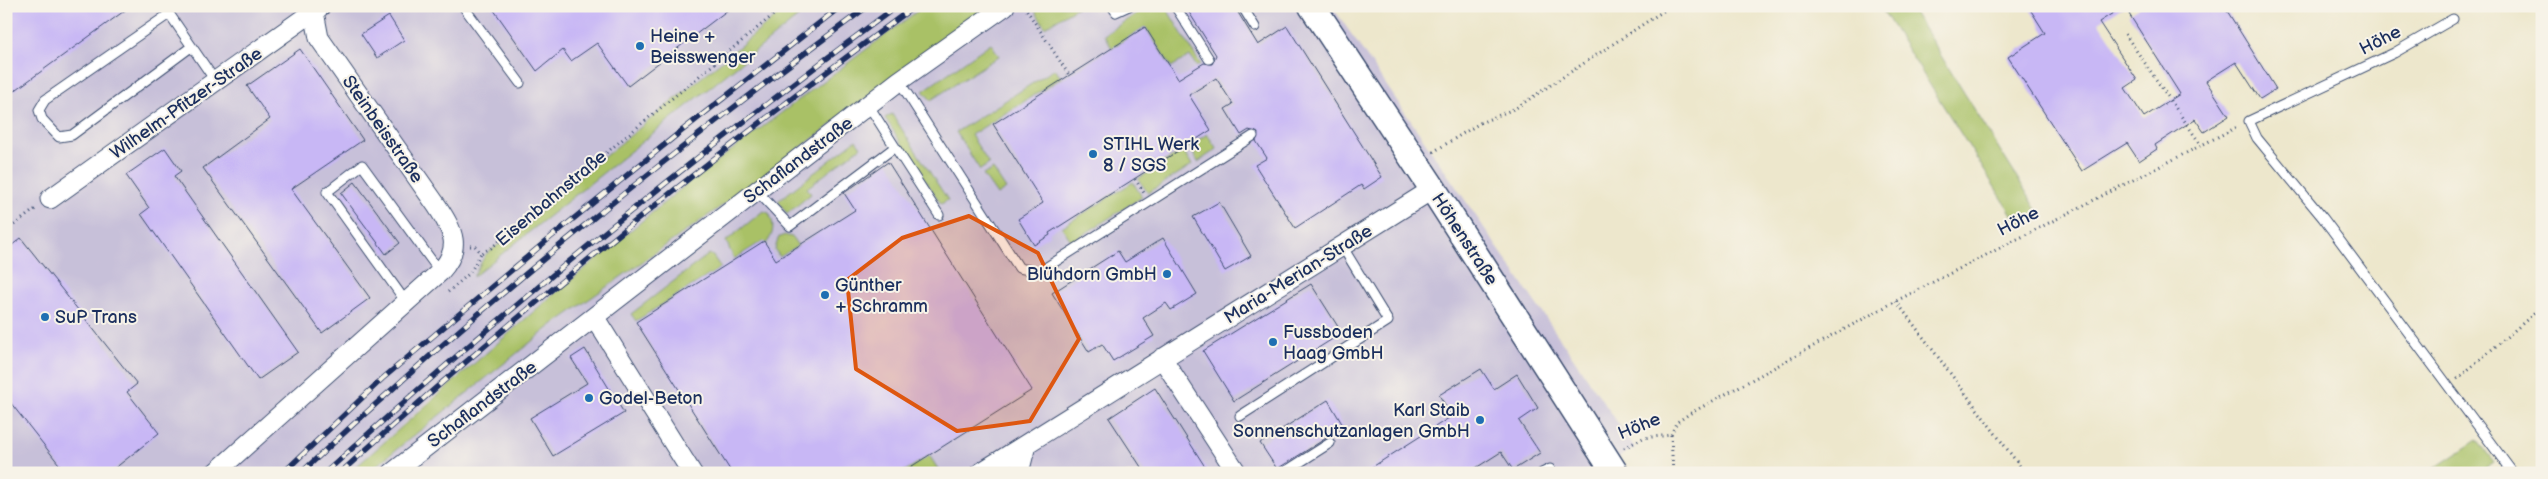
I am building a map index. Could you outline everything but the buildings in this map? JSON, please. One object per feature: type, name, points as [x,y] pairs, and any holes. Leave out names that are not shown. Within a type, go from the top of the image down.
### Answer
[{"type":"main road","name":"Höhenstraße","points":[[1312,6],[1433,189],[1610,466]]},
{"type":"street","name":"Schaflandstraße","points":[[392,473],[900,81],[1005,6]]},
{"type":"street","name":"Steinbeisstraße","points":[[318,9],[319,38],[437,206],[451,229],[455,245]]},
{"type":"street","name":"Wilhelm-Pfitzer-Straße","points":[[50,199],[318,9]]},
{"type":"street","name":"Maria-Merian-Straße","points":[[980,473],[1433,189]]},
{"type":"street","points":[[215,473],[440,272],[451,260],[455,245]]},
{"type":"street","points":[[595,318],[692,473]]},
{"type":"street","points":[[1162,358],[1237,473]]},
{"type":"street","points":[[1019,473],[1026,445]]},
{"type":"lane","points":[[463,6],[520,83]]},
{"type":"lane","points":[[1112,6],[1116,12],[1129,6]]},
{"type":"lane","points":[[1174,6],[1209,59]]},
{"type":"lane","points":[[1242,6],[1256,28]]},
{"type":"lane","points":[[191,47],[72,135],[59,137],[42,120],[39,110],[45,100],[167,10],[216,82]]},
{"type":"lane","name":"Höhe","points":[[2249,122],[2394,53],[2453,19]]},
{"type":"lane","points":[[900,81],[1019,268],[1039,272],[1253,136]]},
{"type":"lane","points":[[868,106],[939,215]]},
{"type":"lane","points":[[2249,122],[2257,138],[2323,218],[2513,473]]},
{"type":"lane","points":[[756,191],[790,226],[895,147]]},
{"type":"lane","points":[[406,302],[327,192],[362,165],[440,272]]},
{"type":"lane","points":[[1240,416],[1388,321],[1342,246]]},
{"type":"lane","points":[[1283,473],[1330,443]]},
{"type":"path","name":"Eisenbahnstraße","points":[[455,245],[475,246],[481,253],[491,248],[784,6]]},
{"type":"path","points":[[1024,6],[1069,75]]},
{"type":"path","points":[[1415,162],[1480,123],[1516,108],[1671,6]]},
{"type":"path","points":[[2126,34],[2202,145]]},
{"type":"path","name":"Höhe","points":[[1610,466],[1643,438],[1671,434],[1676,423],[1688,414],[1896,301],[2249,122]]},
{"type":"path","points":[[6,231],[50,199]]},
{"type":"path","points":[[1896,301],[2025,473]]},
{"type":"path","points":[[2449,386],[2542,306]]},
{"type":"path","points":[[1671,434],[1672,473]]},
{"type":"highlighted area","points":[[969,216],[1038,253],[1079,339],[1030,421],[957,431],[856,369],[847,280],[902,238]]},
{"type":"shaded area","points":[[6,6],[789,6],[577,179],[525,225],[487,254],[474,275],[812,6],[929,6],[447,385],[349,473],[6,473]]},
{"type":"shaded area","points":[[991,6],[1332,6],[1635,448],[1590,473],[367,473],[551,326],[729,201]]},
{"type":"green space","points":[[789,6],[812,6],[473,277],[486,254],[525,225],[577,179]]},
{"type":"green space","points":[[924,6],[991,6],[729,201],[551,326],[367,473],[349,473],[555,293],[689,182]]},
{"type":"green space","points":[[1042,6],[1079,6],[1045,27],[1035,11]]},
{"type":"green space","points":[[1148,6],[1165,6],[1201,65],[1197,67],[1190,56],[1171,67],[1145,27],[1112,48],[1104,35]]},
{"type":"green space","points":[[1880,6],[1910,6],[2041,216],[2020,227]]},
{"type":"green space","points":[[991,43],[999,56],[931,100],[923,91]]},
{"type":"green space","points":[[1055,69],[1061,78],[971,135],[989,164],[980,170],[956,132]]},
{"type":"green space","points":[[892,114],[948,200],[941,204],[885,118]]},
{"type":"green space","points":[[1207,134],[1217,149],[1198,162],[1189,146]]},
{"type":"green space","points":[[856,140],[861,147],[807,188],[811,194],[787,214],[778,201]]},
{"type":"green space","points":[[1183,150],[1192,165],[1148,193],[1138,179]]},
{"type":"green space","points":[[993,169],[1006,189],[997,195],[983,175]]},
{"type":"green space","points":[[1133,182],[1142,197],[1072,242],[1062,227]]},
{"type":"green space","points":[[763,211],[769,213],[772,222],[773,229],[769,240],[766,244],[763,241],[734,259],[726,241]]},
{"type":"green space","points":[[784,235],[792,237],[798,246],[780,257],[775,250],[778,238]]},
{"type":"green space","points":[[709,254],[713,256],[721,268],[636,321],[631,314]]},
{"type":"green space","points":[[2477,440],[2494,462],[2478,473],[2427,473]]},
{"type":"green space","points":[[929,455],[940,472],[901,473]]},
{"type":"railway","points":[[283,473],[382,379],[551,237],[679,133],[841,6]]},
{"type":"railway","points":[[301,473],[437,350],[577,231],[721,117],[868,6]]},
{"type":"railway","points":[[325,473],[463,351],[605,232],[750,117],[897,6]]},
{"type":"railway","points":[[340,473],[409,411],[621,232],[915,6]]},
{"type":"place","name":"Heine + Beisswenger","points":[[640,46]]},
{"type":"place","name":"STIHL Werk 8 / SGS","points":[[1093,154]]},
{"type":"place","name":"Blühdorn GmbH","points":[[1167,274]]},
{"type":"place","name":"Günther + Schramm","points":[[825,295]]},
{"type":"place","name":"SuP Trans","points":[[45,317]]},
{"type":"place","name":"Fussboden Haag GmbH","points":[[1273,342]]},
{"type":"place","name":"Godel-Beton","points":[[589,398]]},
{"type":"place","name":"Karl Staib Sonnenschutzanlagen GmbH","points":[[1480,420]]}]
